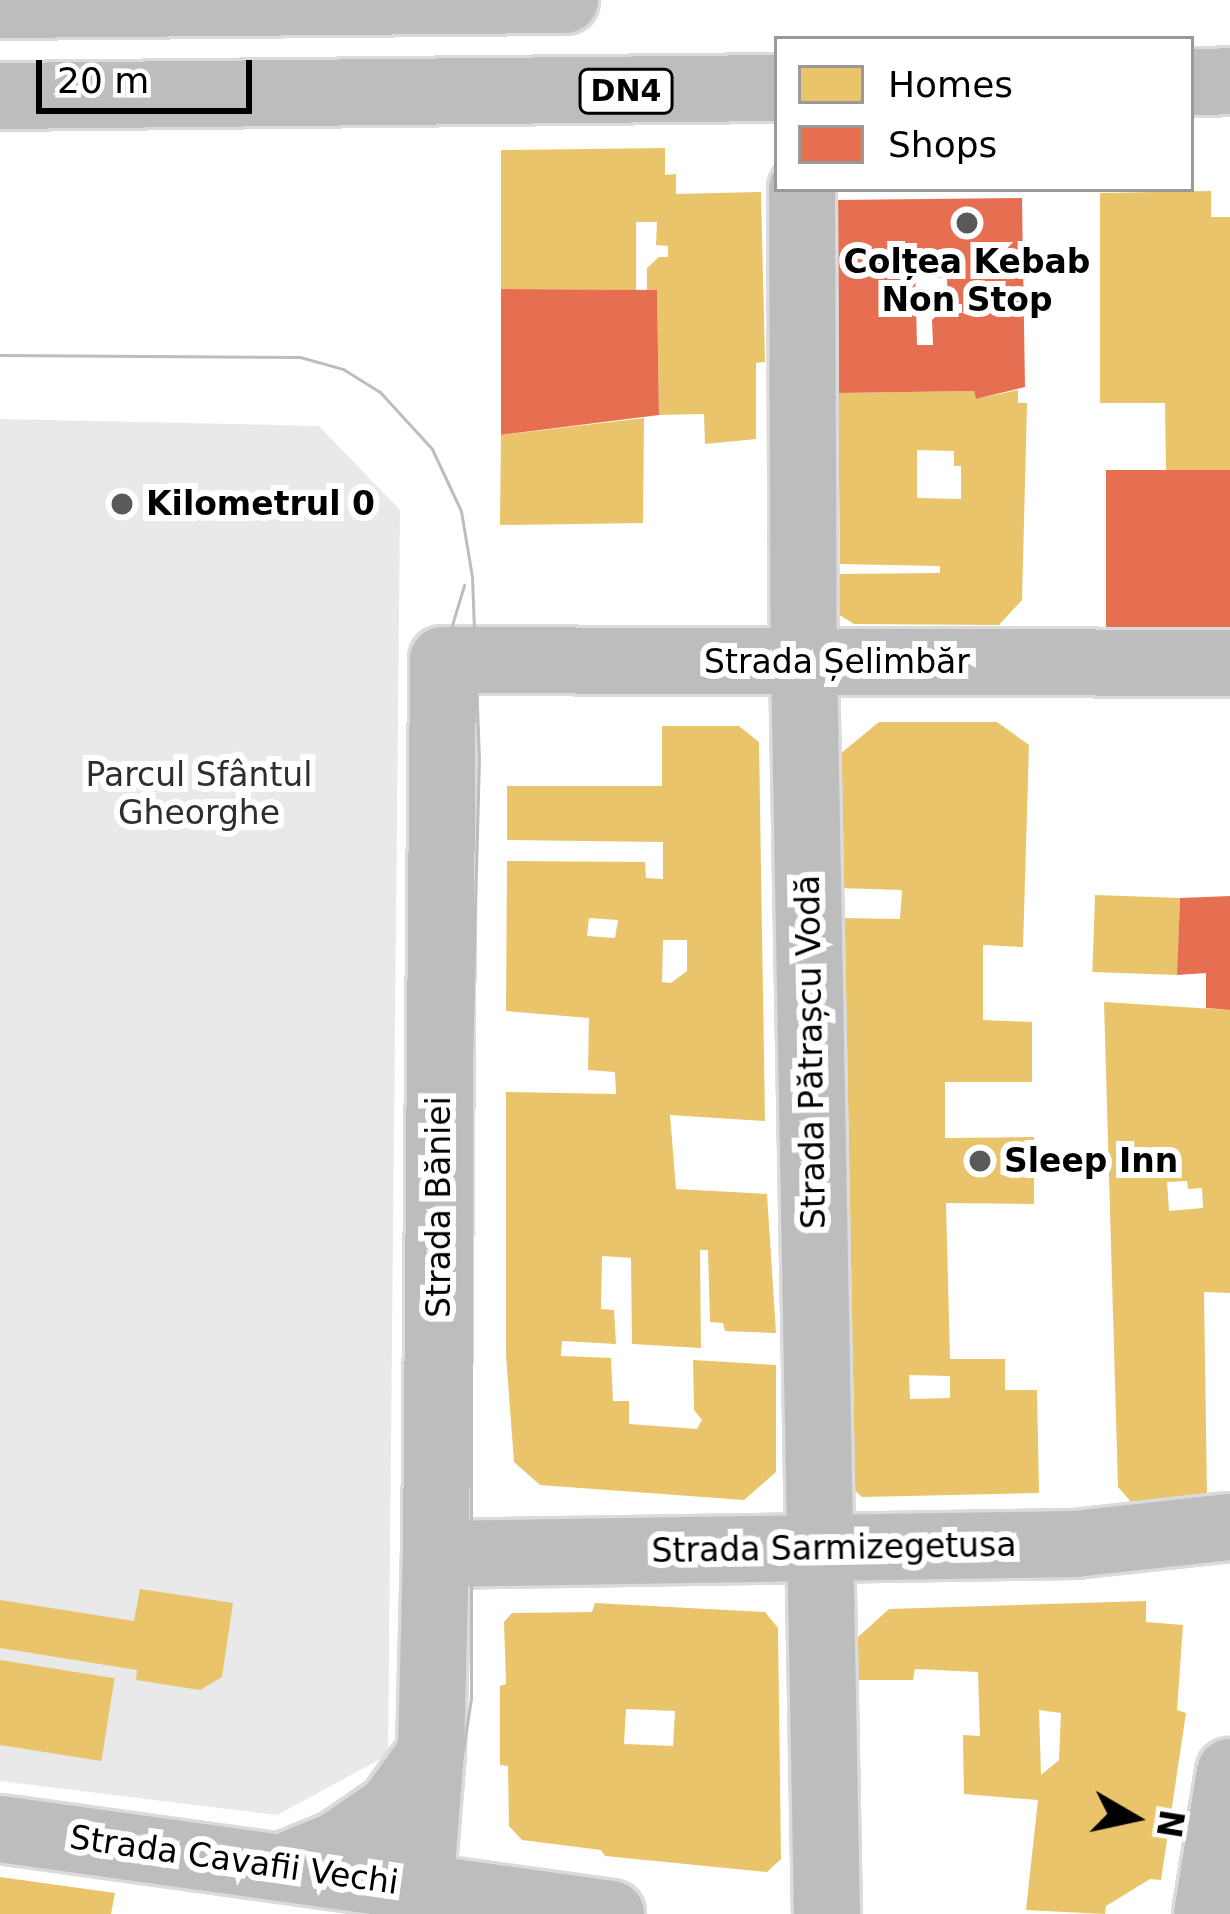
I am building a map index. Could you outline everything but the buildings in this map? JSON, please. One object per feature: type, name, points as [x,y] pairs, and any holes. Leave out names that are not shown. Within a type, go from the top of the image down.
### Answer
[{"type":"street","points":[[0,5],[565,0]]},
{"type":"street","points":[[1194,82],[1230,81]]},
{"type":"street","name":"DN4","points":[[0,96],[774,88]]},
{"type":"street","name":"Strada Pătrașcu Vodă","points":[[802,192],[804,662],[827,1914]]},
{"type":"street","name":"Strada Șelimbăr","points":[[443,660],[1230,663]]},
{"type":"street","name":"Strada Băniei","points":[[420,1899],[431,1753],[436,1554],[443,660]]},
{"type":"street","name":"Strada Sarmizegetusa","points":[[436,1554],[1075,1544],[1230,1527]]},
{"type":"street","points":[[285,1866],[337,1844],[391,1808],[431,1753]]},
{"type":"street","points":[[1208,1914],[1230,1772]]},
{"type":"street","name":"Strada Cavafii Vechi","points":[[0,1829],[285,1866],[420,1899],[611,1914]]},
{"type":"green space","name":"Parcul Sfântul Gheorghe","points":[[0,419],[319,426],[400,510],[388,1755],[277,1815],[0,1781]]},
{"type":"tram line","points":[[0,355],[300,357],[343,369],[380,392],[432,449],[461,511],[472,577],[479,757],[471,1068],[471,1698],[463,1751],[426,1814],[400,1838],[362,1855],[212,1848],[0,1821]]},
{"type":"tram line","points":[[261,1843],[344,1815],[376,1794],[403,1754],[416,1490],[413,986],[420,769],[433,688],[464,585]]},
{"type":"place","name":"Colțea Kebab Non Stop","points":[[967,223]]},
{"type":"place","name":"Kilometrul 0","points":[[122,504]]},
{"type":"place","name":"Sleep Inn","points":[[980,1161]]}]
